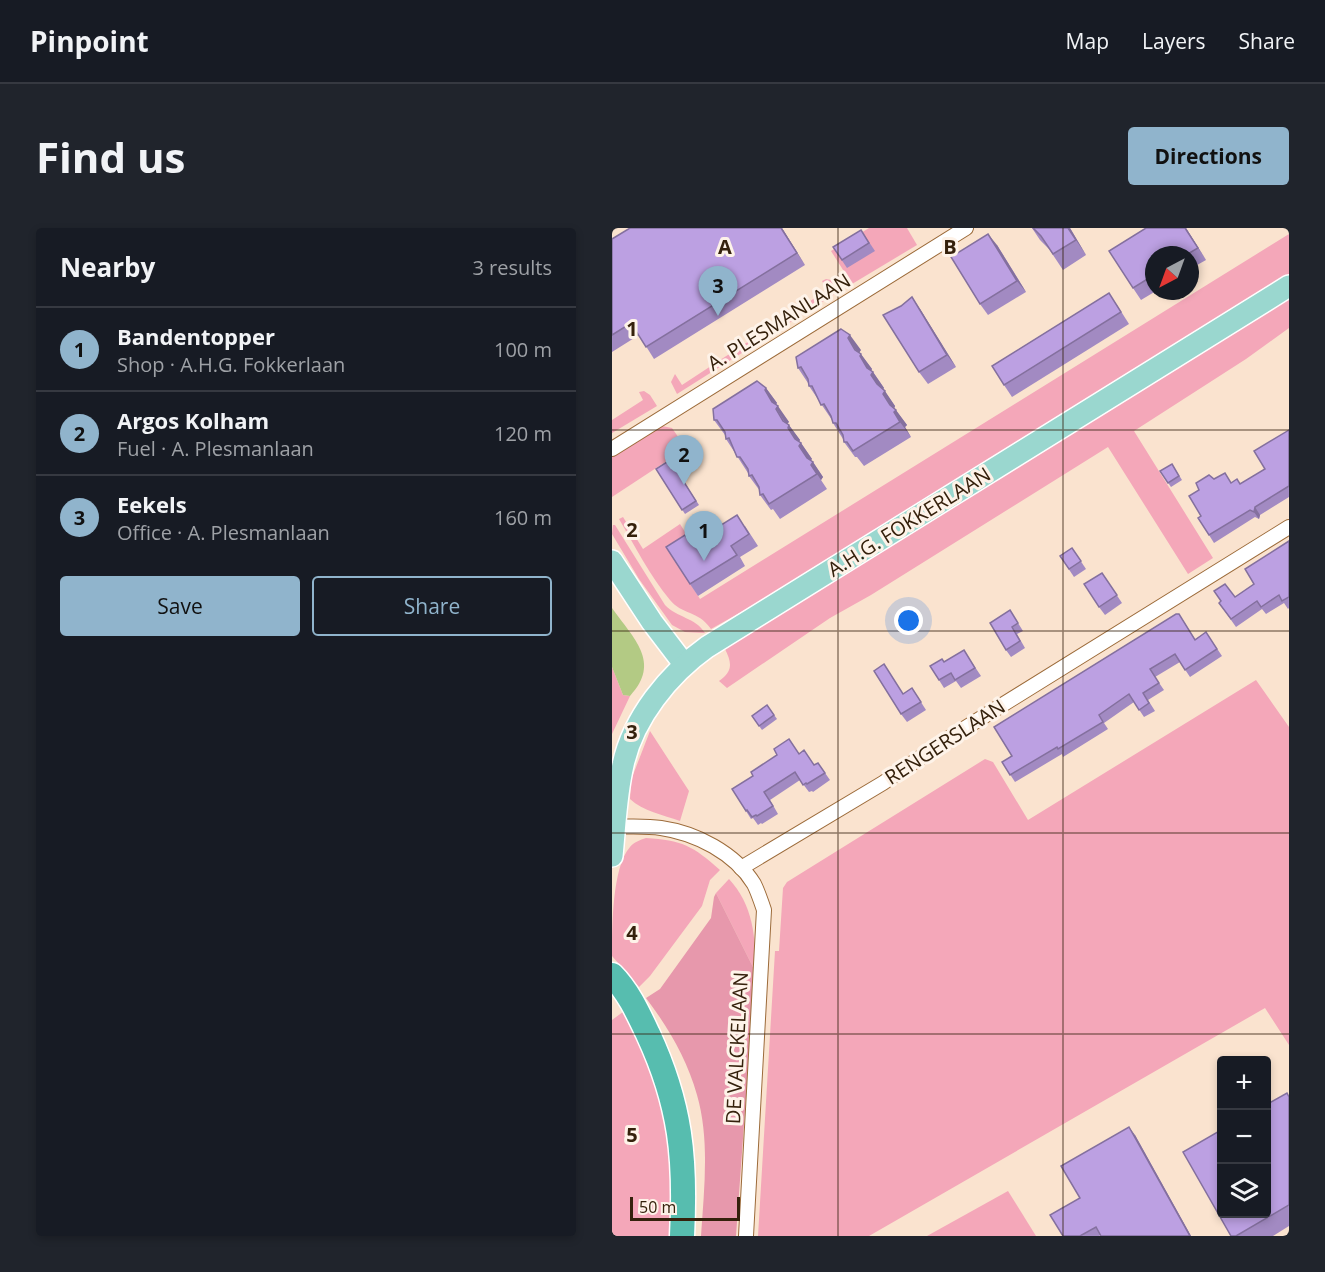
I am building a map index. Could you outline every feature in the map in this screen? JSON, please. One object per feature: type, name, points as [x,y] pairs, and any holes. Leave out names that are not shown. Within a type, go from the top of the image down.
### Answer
[{"type":"highway","points":[[612,975],[637,1011],[660,1059],[671,1091],[682,1144],[685,1191],[682,1236]]},
{"type":"main road","name":"A.H.G. FOKKERLAAN","points":[[615,826],[623,762],[649,708],[684,664],[715,642],[1289,286]]},
{"type":"main road","points":[[612,561],[652,622],[684,664]]},
{"type":"main road","points":[[612,856],[615,826]]},
{"type":"street","name":"A. PLESMANLAAN","points":[[612,448],[966,228]]},
{"type":"street","name":"RENGERSLAAN","points":[[741,868],[884,783],[958,731],[1289,526]]},
{"type":"street","points":[[615,826],[660,828],[687,833],[721,850],[741,868]]},
{"type":"street","name":"DE VALCKELAAN","points":[[741,868],[754,884],[764,910],[746,1236]]},
{"type":"shaded area","points":[[869,228],[907,228],[917,245],[852,284],[831,251]]},
{"type":"shaded area","points":[[1289,234],[1289,274],[823,566],[711,629],[701,619],[670,600],[649,571],[619,519],[623,517],[643,549],[680,524],[694,546],[675,559],[700,599],[1182,300],[1199,300],[1199,290]]},
{"type":"shaded area","points":[[831,280],[838,292],[677,394],[671,382],[675,374],[682,385],[827,290],[822,281]]},
{"type":"shaded area","points":[[1289,298],[1289,328],[1246,359],[1134,431],[1213,558],[1188,574],[1108,447],[871,595],[830,618],[727,688],[719,681],[727,674],[730,666],[725,649]]},
{"type":"shaded area","points":[[644,391],[650,395],[657,406],[612,433],[612,420],[643,400],[639,392]]},
{"type":"shaded area","points":[[662,426],[672,428],[683,444],[682,451],[612,497],[612,456]]},
{"type":"shaded area","points":[[613,525],[665,605],[696,624],[705,633],[685,632],[672,625],[639,579],[612,534]]},
{"type":"shaded area","points":[[612,608],[635,640],[644,661],[644,672],[630,696],[623,695],[612,667]]},
{"type":"shaded area","points":[[612,667],[623,695],[630,696],[612,734]]},
{"type":"shaded area","points":[[1256,680],[1289,727],[1289,1045],[1265,1008],[869,1236],[758,1236],[775,951],[779,951],[783,888],[787,882],[985,759],[993,762],[1028,820]]},
{"type":"shaded area","points":[[650,731],[689,791],[680,821],[647,810],[630,799],[631,780]]},
{"type":"shaded area","points":[[646,838],[669,840],[686,846],[702,855],[720,870],[710,880],[702,906],[650,976],[639,987],[612,956],[613,914],[616,883],[624,856],[633,844]]},
{"type":"shaded area","points":[[729,879],[748,911],[754,934],[755,971],[716,893]]},
{"type":"shaded area","points":[[716,893],[755,971],[736,1236],[701,1236],[705,1147],[701,1112],[693,1082],[682,1056],[662,1020],[646,998],[660,989],[711,918]]},
{"type":"shaded area","points":[[631,1006],[665,1077],[677,1236],[612,1236],[612,1020]]},
{"type":"shaded area","points":[[1008,1191],[1036,1236],[927,1236]]},
{"type":"building","points":[[630,228],[781,228],[797,253],[646,347],[631,323],[612,335],[612,239]]},
{"type":"building","points":[[1033,228],[1068,228],[1076,240],[1053,254]]},
{"type":"building","points":[[1146,228],[1185,228],[1197,246],[1145,246],[1145,281],[1133,288],[1109,251]]},
{"type":"building","points":[[861,230],[869,243],[842,260],[833,247]]},
{"type":"building","points":[[988,234],[1017,281],[980,304],[951,257]]},
{"type":"building","points":[[1109,293],[1121,312],[1004,385],[992,366]]},
{"type":"building","points":[[912,297],[947,355],[919,372],[883,315],[901,306]]},
{"type":"building","points":[[841,329],[850,335],[848,338],[855,350],[861,354],[867,368],[873,372],[871,375],[877,384],[885,391],[883,394],[896,410],[894,412],[900,422],[853,451],[847,442],[844,442],[843,435],[836,423],[833,423],[824,404],[821,405],[812,386],[809,386],[801,367],[798,368],[796,357]]},
{"type":"building","points":[[757,381],[766,388],[772,402],[778,406],[776,409],[783,421],[789,425],[788,428],[795,439],[801,443],[799,446],[807,458],[813,462],[811,465],[817,474],[769,504],[763,494],[760,495],[759,487],[752,475],[749,476],[748,469],[740,457],[737,457],[729,438],[726,439],[725,432],[717,420],[714,420],[713,409]]},
{"type":"building","points":[[1289,430],[1289,486],[1255,507],[1254,512],[1250,510],[1209,535],[1198,518],[1201,516],[1189,496],[1199,490],[1196,483],[1209,475],[1214,479],[1225,473],[1231,483],[1237,479],[1240,484],[1265,469],[1254,451]]},
{"type":"building","points":[[670,460],[696,501],[682,510],[656,469]]},
{"type":"building","points":[[1172,464],[1179,476],[1168,483],[1160,471]]},
{"type":"building","points":[[737,515],[749,534],[731,546],[737,555],[690,584],[666,547],[685,535],[691,544]]},
{"type":"building","points":[[1289,541],[1289,597],[1282,601],[1279,595],[1261,607],[1257,601],[1231,619],[1219,603],[1221,601],[1214,591],[1225,584],[1235,597],[1254,584],[1245,569]]},
{"type":"building","points":[[1072,548],[1081,561],[1069,569],[1060,556]]},
{"type":"building","points":[[1102,573],[1117,595],[1099,607],[1084,584]]},
{"type":"building","points":[[1010,610],[1018,623],[1012,627],[1020,641],[1006,650],[990,623]]},
{"type":"building","points":[[1179,614],[1195,640],[1206,632],[1217,649],[1185,670],[1175,654],[1150,669],[1159,683],[1143,693],[1149,703],[1139,710],[1129,694],[1099,715],[1103,722],[1010,775],[1002,762],[1012,756],[994,727]]},
{"type":"building","points":[[964,650],[975,668],[955,680],[951,673],[939,680],[930,666],[942,659],[944,662]]},
{"type":"building","points":[[884,664],[903,694],[912,688],[921,702],[901,714],[874,671]]},
{"type":"building","points":[[767,705],[774,715],[759,726],[752,716]]},
{"type":"building","points":[[789,739],[799,754],[804,750],[814,765],[818,763],[825,773],[803,785],[795,772],[764,792],[773,806],[752,817],[732,789],[753,776],[751,772],[777,755],[774,749]]},
{"type":"building","points":[[1287,1093],[1289,1097],[1289,1205],[1271,1216],[1271,1110],[1271,1102]]},
{"type":"building","points":[[1129,1127],[1190,1236],[1101,1236],[1096,1227],[1080,1236],[1063,1236],[1050,1215],[1080,1198],[1061,1166]]},
{"type":"building","points":[[1217,1132],[1217,1212],[1183,1152]]},
{"type":"building","points":[[1221,1218],[1267,1218],[1236,1236],[1231,1236]]},
{"type":"place","name":"Eekels","points":[[718,316]]},
{"type":"place","name":"Argos Kolham","points":[[684,485]]},
{"type":"place","name":"Bandentopper","points":[[704,561]]}]
